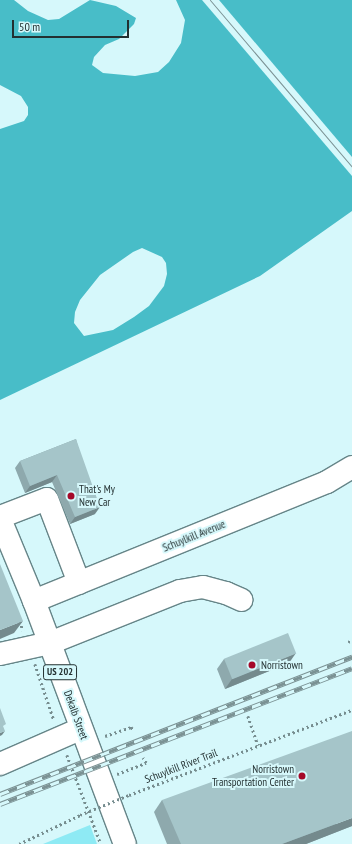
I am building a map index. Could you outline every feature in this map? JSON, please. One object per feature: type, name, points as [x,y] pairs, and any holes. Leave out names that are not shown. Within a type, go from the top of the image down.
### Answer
[{"type":"main road","name":"Schuylkill Avenue","points":[[34,601],[327,482],[352,467]]},
{"type":"main road","points":[[0,518],[47,499],[79,583]]},
{"type":"main road","name":"Dekalb Street","points":[[0,518],[34,601],[80,728],[125,844]]},
{"type":"main road","points":[[0,654],[50,643],[180,590],[204,587],[226,593],[242,600]]},
{"type":"main road","points":[[0,764],[80,728]]},
{"type":"path","points":[[348,642],[352,640]]},
{"type":"path","name":"Schuylkill River Trail","points":[[19,844],[80,815],[129,795],[352,710]]},
{"type":"path","points":[[248,716],[258,745]]},
{"type":"path","points":[[110,734],[131,726],[133,729]]},
{"type":"path","points":[[122,772],[146,763],[144,758]]},
{"type":"shaded area","points":[[0,0],[14,0],[28,11],[48,20],[59,19],[90,0],[116,6],[136,18],[134,24],[119,39],[105,45],[94,57],[92,65],[103,73],[135,76],[158,72],[169,62],[181,43],[185,20],[176,0],[352,0],[352,211],[260,276],[0,400],[0,129],[24,121],[28,115],[28,107],[21,96],[0,85]],"holes":[[[142,248],[162,257],[166,263],[167,274],[164,286],[149,306],[113,330],[84,336],[74,323],[75,312],[80,300],[100,275],[133,252]]]},
{"type":"shaded area","points":[[90,825],[97,844],[43,844]]},
{"type":"pier","points":[[202,0],[219,0],[352,157],[352,176]]},
{"type":"building","points":[[76,439],[100,507],[75,517],[57,475],[30,486],[20,461]]},
{"type":"building","points":[[0,564],[23,621],[0,630]]},
{"type":"building","points":[[288,633],[296,653],[232,679],[224,659]]},
{"type":"building","points":[[0,708],[6,724],[3,726],[5,731],[0,733]]},
{"type":"building","name":"Norristown Transportation Center","points":[[352,731],[352,818],[282,844],[181,844],[162,800]]},
{"type":"tram line","points":[[210,0],[352,167]]},
{"type":"railway","points":[[0,794],[352,657]]},
{"type":"railway","points":[[0,804],[352,668]]},
{"type":"place","name":"That's My New Car","points":[[71,496]]},
{"type":"place","name":"Norristown","points":[[252,665]]},
{"type":"place","name":"Norristown Transportation Center","points":[[302,776]]}]
